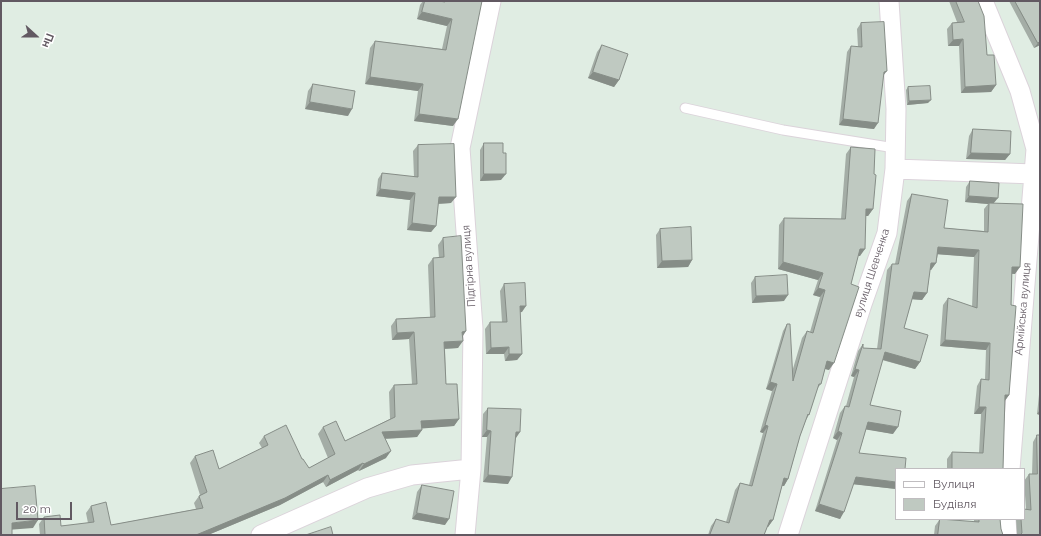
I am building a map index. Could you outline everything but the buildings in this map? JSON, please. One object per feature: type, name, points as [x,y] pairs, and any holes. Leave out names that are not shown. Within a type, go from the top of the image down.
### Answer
[{"type":"street","name":"Підгірна вулиця","points":[[464,535],[470,470],[473,329],[460,148],[491,1]]},
{"type":"street","name":"вулиця Шевченка","points":[[788,535],[862,304],[888,233],[895,169],[896,109],[889,1]]},
{"type":"street","name":"Армійська вулиця","points":[[983,1],[1020,91],[1038,149],[1034,174],[1010,468]]},
{"type":"street","points":[[895,169],[1034,174]]},
{"type":"street","points":[[261,535],[367,488],[412,475],[470,470]]},
{"type":"street","points":[[1006,520],[1007,535]]},
{"type":"lane","points":[[685,108],[783,130],[895,148]]}]
